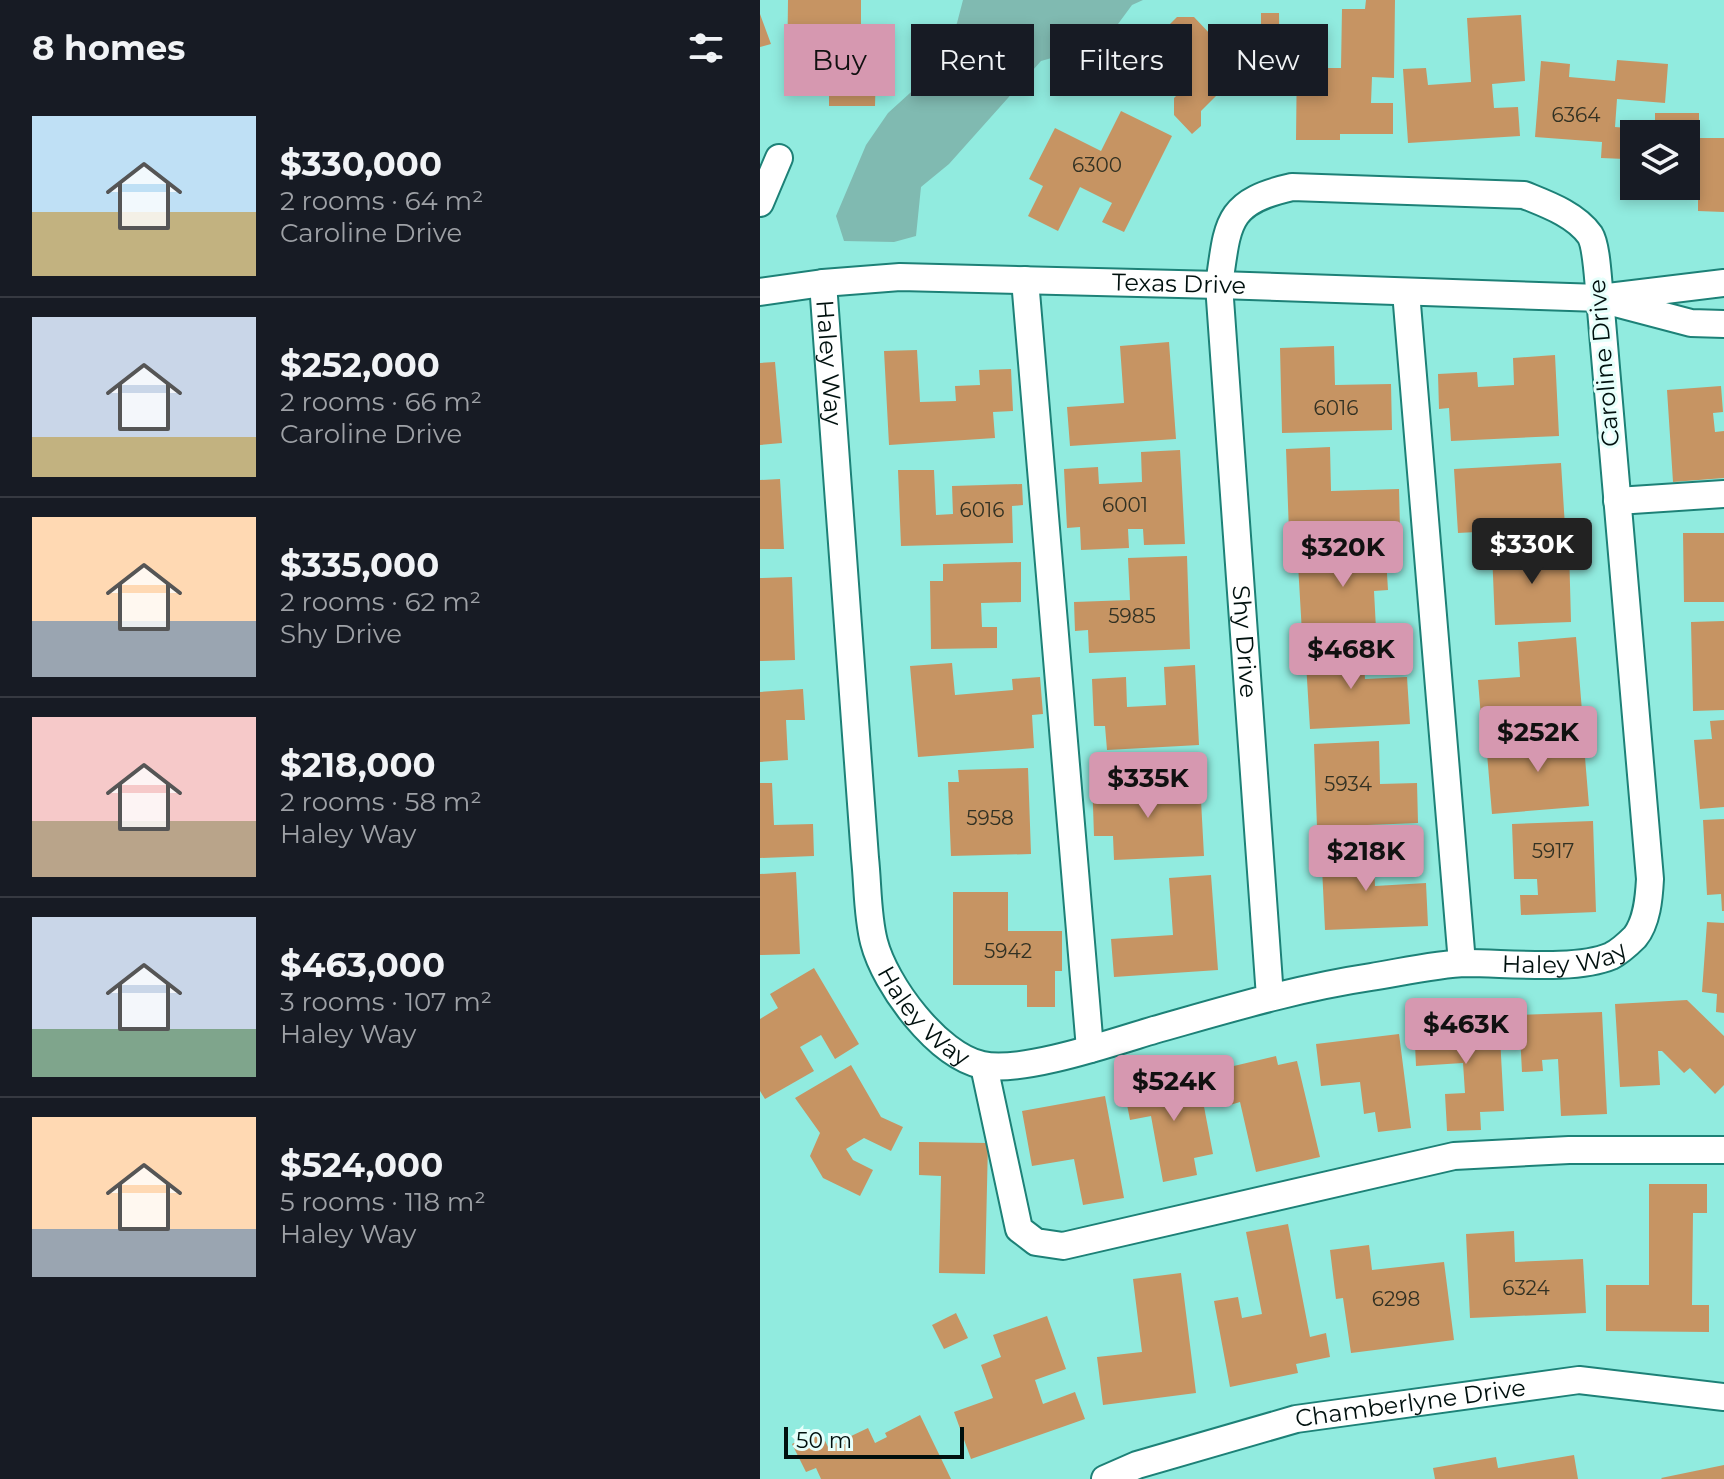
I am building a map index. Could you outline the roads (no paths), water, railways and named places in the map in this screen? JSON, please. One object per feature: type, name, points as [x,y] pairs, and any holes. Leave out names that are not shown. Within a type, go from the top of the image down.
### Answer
[{"type":"street","points":[[760,203],[779,158]]},
{"type":"street","name":"Caroline Drive","points":[[1219,285],[1228,226],[1242,206],[1267,193],[1292,187],[1524,195],[1552,206],[1574,220],[1591,237],[1600,298],[1650,879],[1648,907],[1636,935]]},
{"type":"street","name":"Texas Drive","points":[[760,292],[900,277],[1600,298],[1724,283]]},
{"type":"street","points":[[1025,280],[1090,1049]]},
{"type":"street","name":"Haley Way","points":[[823,283],[874,942],[891,982],[937,1039],[963,1058],[984,1066],[1011,1066],[1090,1049],[1270,997],[1366,977],[1462,963],[1586,963],[1614,955],[1636,935]]},
{"type":"street","name":"Shy Drive","points":[[1219,285],[1270,997]]},
{"type":"street","points":[[1406,292],[1462,963]]},
{"type":"street","name":"Texas Drive","points":[[1600,298],[1691,323],[1724,324]]},
{"type":"street","points":[[1617,501],[1724,494]]},
{"type":"street","points":[[984,1066],[1019,1229],[1036,1242],[1063,1246],[1454,1156],[1569,1150],[1724,1150]]},
{"type":"street","name":"Chamberlyne Drive","points":[[1105,1479],[1137,1465],[1296,1419],[1579,1380],[1724,1397]]}]
